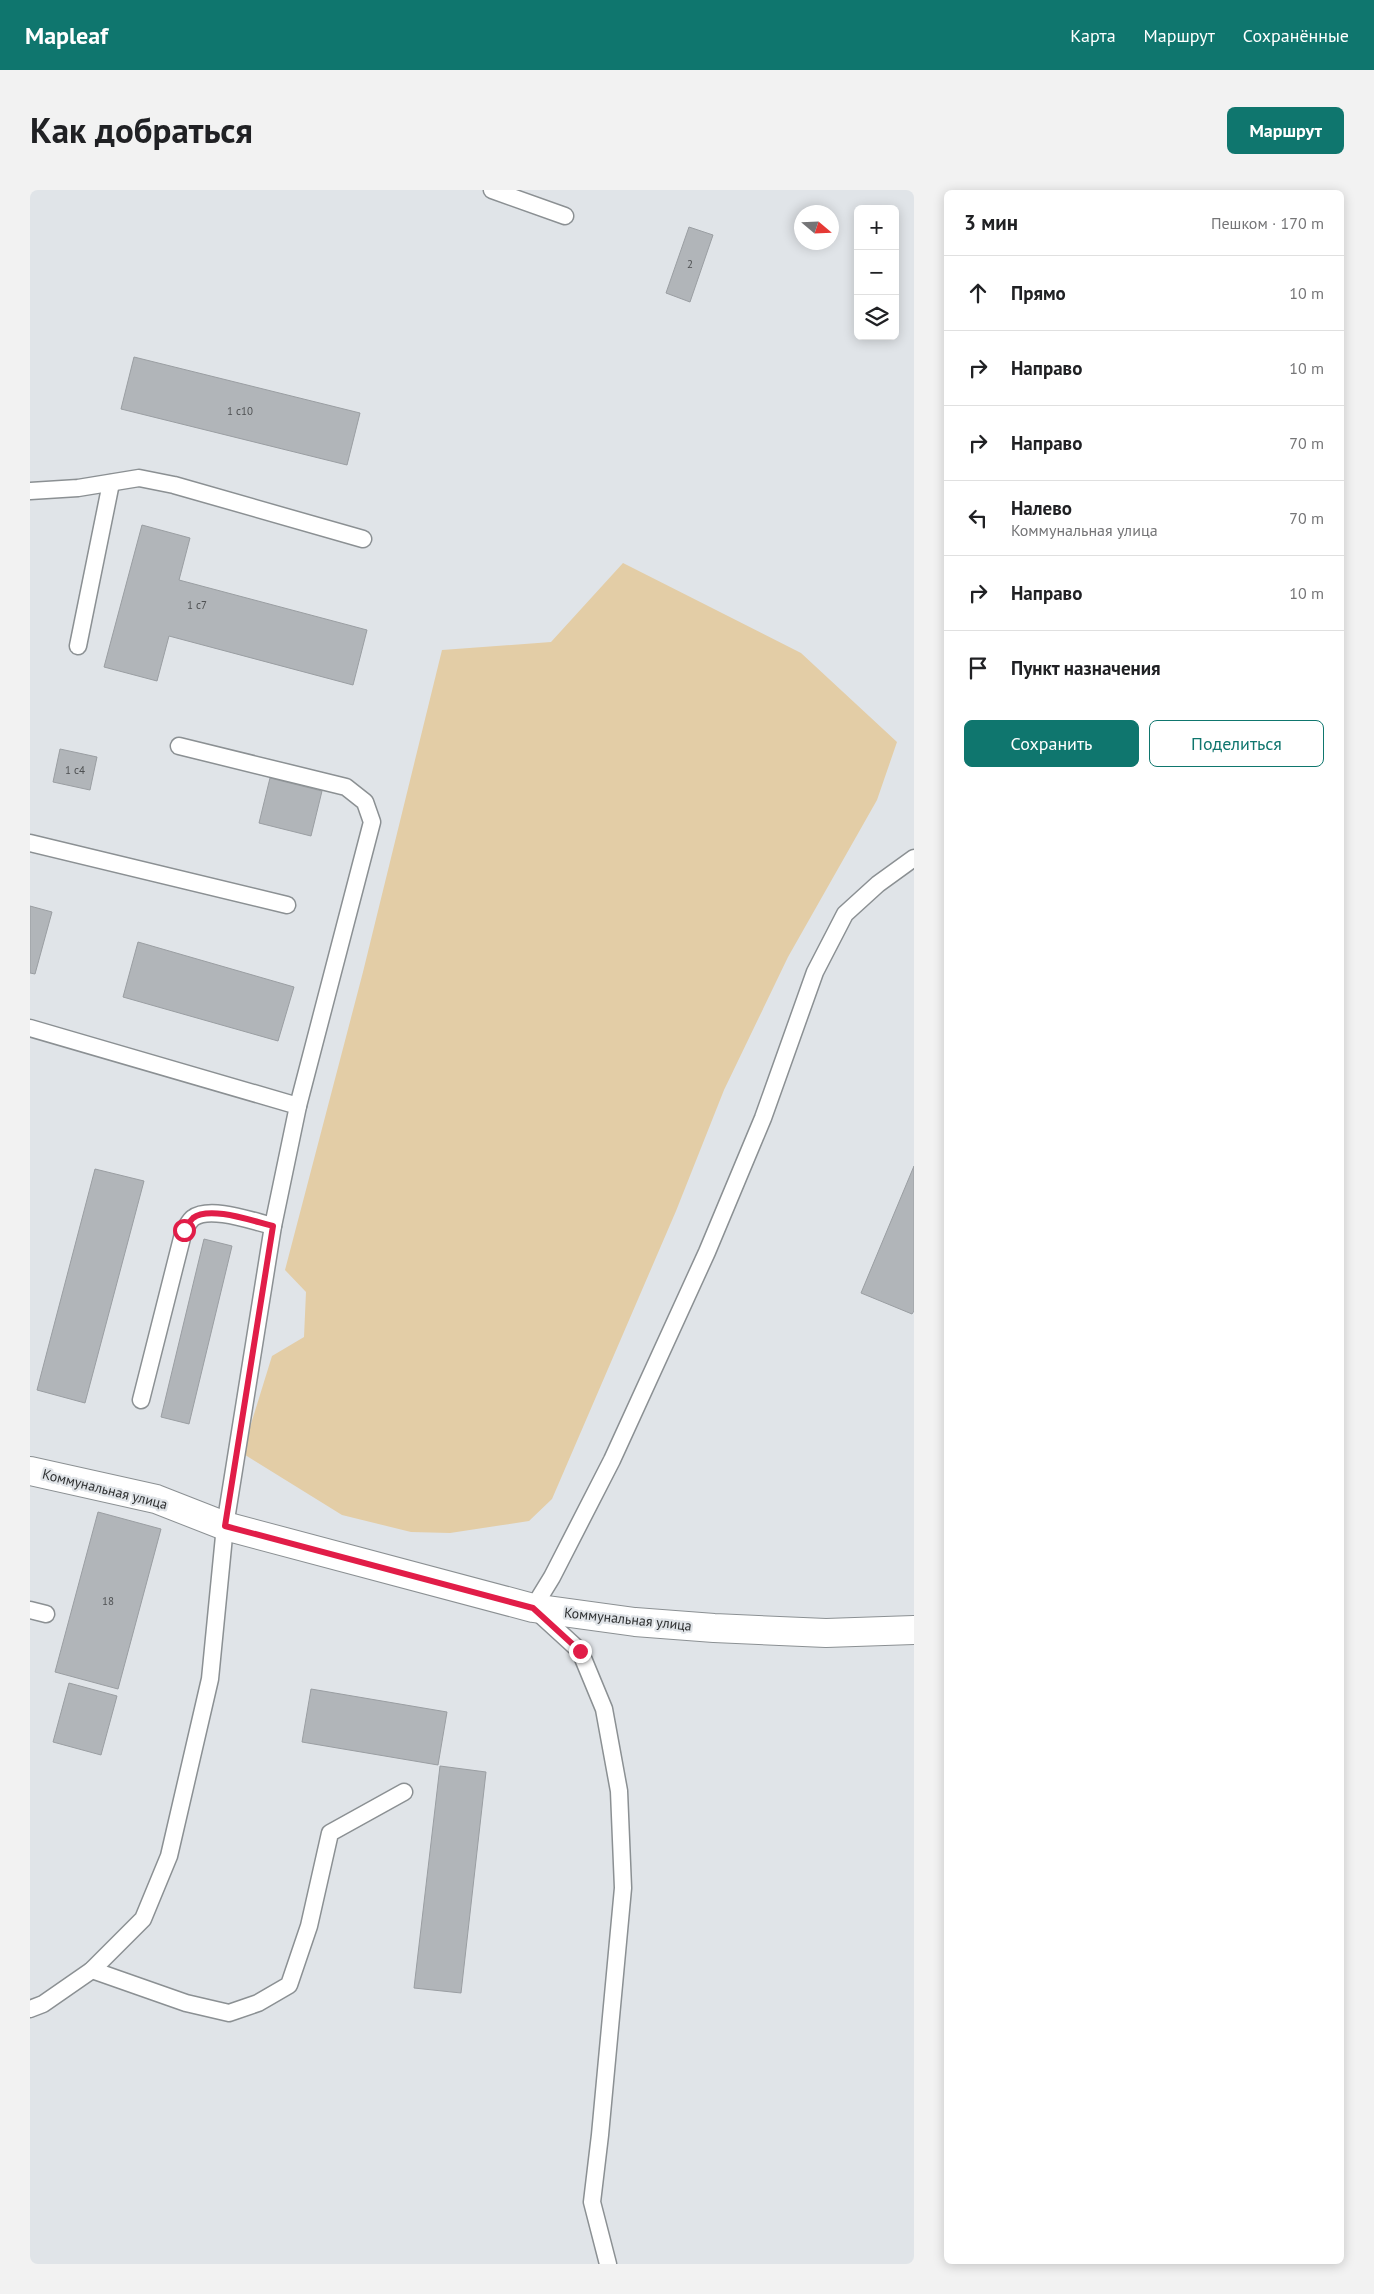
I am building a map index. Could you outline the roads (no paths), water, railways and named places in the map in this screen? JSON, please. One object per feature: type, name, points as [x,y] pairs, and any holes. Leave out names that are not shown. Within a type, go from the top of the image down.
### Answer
[{"type":"street","name":"Коммунальная улица","points":[[30,1471],[156,1499],[225,1526],[533,1608],[635,1622],[714,1628],[826,1633],[914,1630]]},
{"type":"lane","points":[[492,190],[565,216]]},
{"type":"lane","points":[[30,491],[111,483],[139,478],[174,485],[363,538]]},
{"type":"lane","points":[[78,646],[111,483]]},
{"type":"lane","points":[[30,2009],[43,2004],[92,1970],[143,1919],[169,1856],[210,1679],[225,1526],[273,1226],[298,1106],[372,822],[365,802],[346,787],[179,746]]},
{"type":"lane","points":[[30,844],[287,905]]},
{"type":"lane","points":[[608,2264],[592,2202],[623,1888],[620,1791],[604,1708],[580,1651],[533,1608],[552,1577],[612,1460],[707,1252],[763,1118],[815,972],[845,914],[878,884],[914,858]]},
{"type":"lane","points":[[30,1028],[298,1106]]},
{"type":"lane","points":[[141,1400],[184,1230],[194,1217],[208,1213],[237,1217],[273,1226]]},
{"type":"lane","points":[[30,1610],[46,1614]]},
{"type":"lane","points":[[92,1970],[186,2002],[229,2013],[258,2003],[288,1985],[309,1926],[330,1832],[404,1792]]}]
